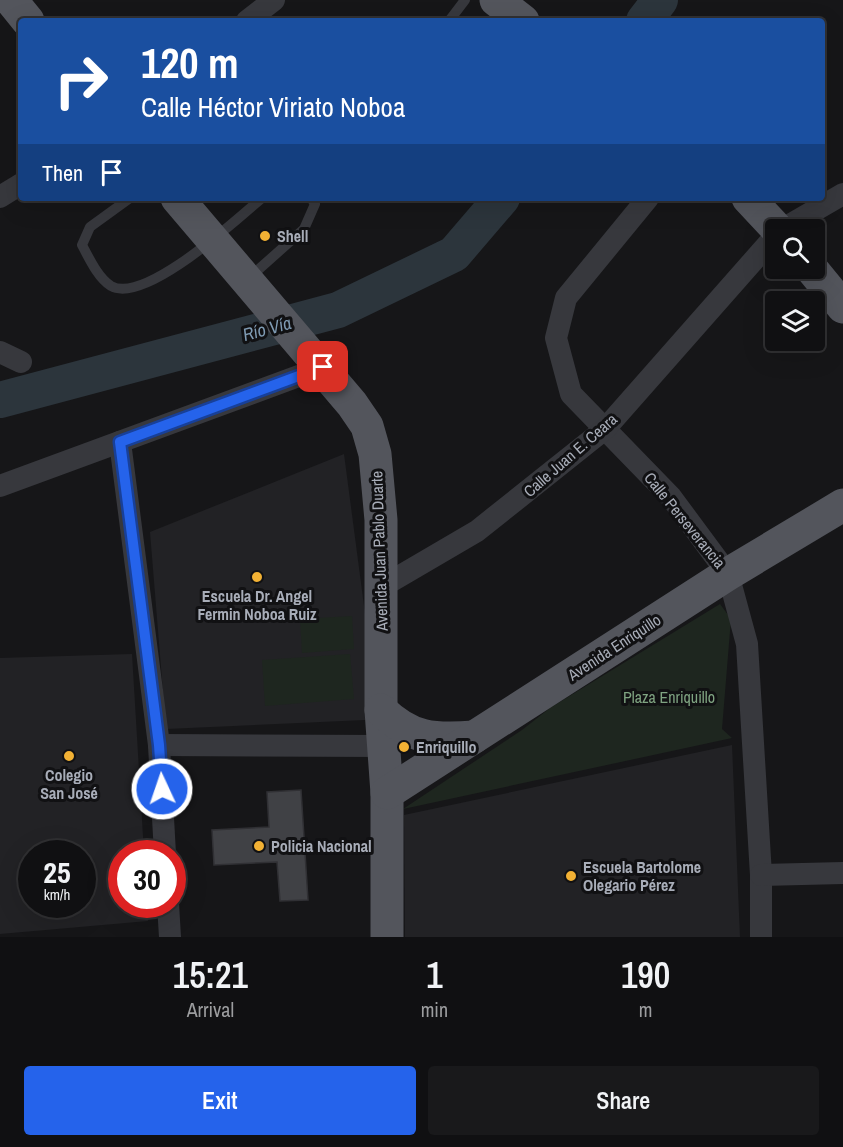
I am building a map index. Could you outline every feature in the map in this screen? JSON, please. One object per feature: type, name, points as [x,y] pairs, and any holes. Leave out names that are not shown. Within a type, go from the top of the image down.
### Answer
[{"type":"main road","points":[[10,0],[25,18]]},
{"type":"main road","points":[[496,0],[520,18]]},
{"type":"main road","name":"Avenida Juan Pablo Duarte","points":[[180,201],[275,315],[316,359],[366,426],[375,454],[383,586],[381,710],[387,792],[387,937]]},
{"type":"main road","points":[[751,201],[769,219]]},
{"type":"main road","points":[[820,279],[843,307]]},
{"type":"main road","name":"Avenida Enriquillo","points":[[387,792],[729,574],[843,505]]},
{"type":"main road","points":[[381,710],[406,731],[428,738],[474,737]]},
{"type":"street","points":[[251,18],[274,0]]},
{"type":"street","points":[[0,197],[18,186]]},
{"type":"street","points":[[799,219],[843,194]]},
{"type":"street","name":"Calle Perseverancia","points":[[646,201],[566,298],[556,338],[571,394],[671,497],[729,574],[747,644],[761,875],[761,937]]},
{"type":"street","name":"Calle Juan E. Ceara","points":[[383,586],[477,531],[605,429],[765,247]]},
{"type":"street","points":[[0,351],[21,362]]},
{"type":"street","points":[[0,486],[120,442],[316,359]]},
{"type":"street","points":[[120,442],[159,745],[164,840]]},
{"type":"street","points":[[159,745],[384,746]]},
{"type":"street","points":[[761,875],[843,873]]},
{"type":"street","points":[[169,918],[170,937]]},
{"type":"lane","points":[[451,18],[465,0]]},
{"type":"lane","points":[[126,201],[90,227],[82,245],[92,265],[111,286],[127,289],[148,283],[213,241],[259,201]]},
{"type":"lane","points":[[246,280],[304,229],[315,204],[313,201]]},
{"type":"shaded area","name":"Escuela Dr. Angel Fermin Noboa Ruiz","points":[[344,454],[366,621],[365,720],[166,729],[150,532]]},
{"type":"shaded area","name":"Colegio San José","points":[[132,654],[143,840],[108,840],[108,918],[148,918],[148,921],[0,934],[0,658]]},
{"type":"shaded area","name":"Escuela Bartolome Olegario Pérez","points":[[732,745],[740,937],[405,937],[404,815]]},
{"type":"green space","name":"Plaza Enriquillo","points":[[720,604],[731,619],[722,729],[732,738],[403,809],[522,730],[550,708]]},
{"type":"green space","points":[[352,616],[354,649],[302,653],[300,619]]},
{"type":"green space","points":[[350,654],[354,699],[265,706],[262,660]]},
{"type":"building","name":"Policia Nacional","points":[[301,790],[308,900],[280,901],[277,862],[214,865],[212,830],[269,827],[267,792]]},
{"type":"waterway","name":"Río Vía","points":[[646,18],[660,0]]},
{"type":"waterway","name":"Río Vía","points":[[0,400],[338,310],[454,254],[499,201]]},
{"type":"place","name":"Shell","points":[[265,236]]},
{"type":"place","name":"Escuela Dr. Angel Fermin Noboa Ruiz","points":[[257,577]]},
{"type":"place","name":"Enriquillo","points":[[404,747]]},
{"type":"place","name":"Colegio San José","points":[[69,756]]},
{"type":"place","name":"Policia Nacional","points":[[259,846]]},
{"type":"place","name":"Escuela Bartolome Olegario Pérez","points":[[571,876]]},
{"type":"route","points":[[162,789],[159,745],[120,442],[323,367]]}]
